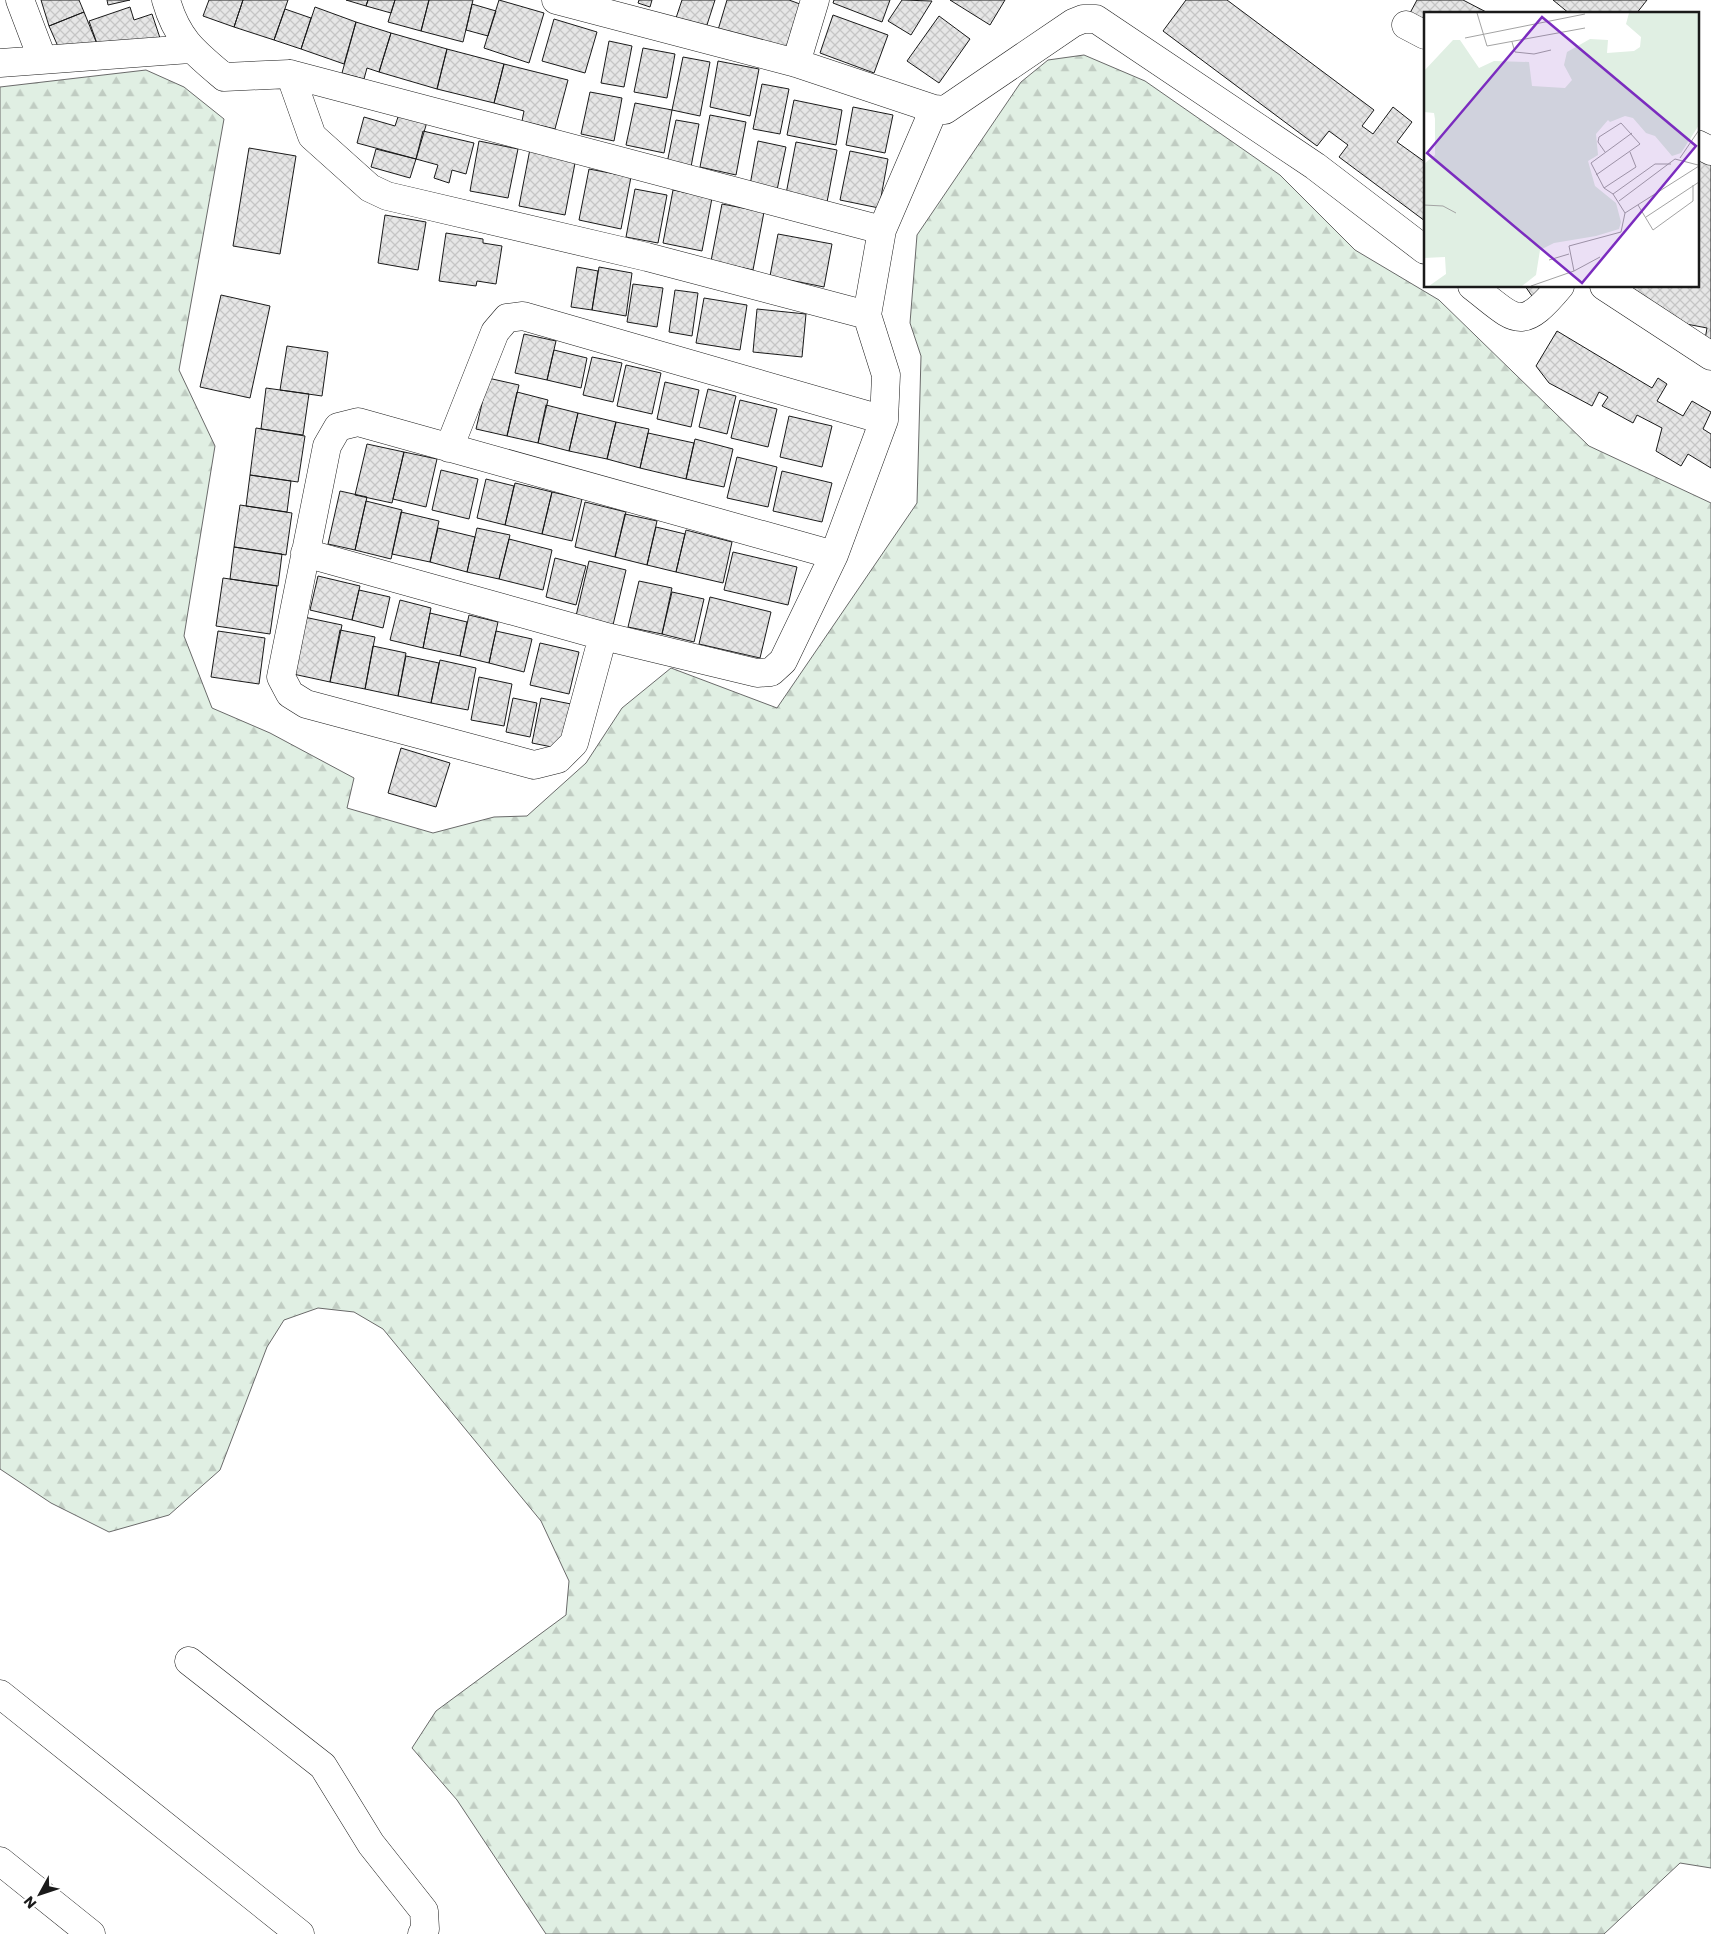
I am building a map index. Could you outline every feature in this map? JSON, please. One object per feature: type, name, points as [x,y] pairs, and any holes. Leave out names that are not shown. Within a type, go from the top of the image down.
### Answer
[{"type":"street","points":[[20,0],[42,58]]},
{"type":"street","points":[[166,0],[170,15],[190,48],[224,77],[290,74],[882,230]]},
{"type":"street","points":[[556,0],[796,63],[934,109],[945,110],[1073,23],[1083,19],[1096,19],[1315,166],[1424,249]]},
{"type":"street","points":[[796,63],[815,0]]},
{"type":"street","points":[[0,63],[42,58],[190,48]]},
{"type":"street","points":[[290,74],[312,136],[354,171],[370,188],[387,196],[647,257],[867,315]]},
{"type":"street","points":[[305,553],[603,636],[757,673],[771,672],[783,661],[834,554],[884,420],[886,375],[867,315],[882,230],[934,109]]},
{"type":"street","points":[[1698,144],[1711,151]]},
{"type":"street","points":[[1475,288],[1516,318],[1528,317],[1541,309],[1558,288]]},
{"type":"street","points":[[1607,288],[1711,356]]},
{"type":"street","points":[[449,448],[495,332],[507,318],[523,316],[884,420]]},
{"type":"street","points":[[603,636],[574,743],[558,759],[534,765],[306,704],[290,694],[281,677],[327,446],[338,427],[358,422],[834,554]]},
{"type":"street","points":[[189,1662],[323,1766],[371,1844],[424,1911],[425,1929],[422,1934]]},
{"type":"street","points":[[0,1694],[300,1934]]},
{"type":"street","points":[[0,1861],[91,1934]]},
{"type":"green space","points":[[1084,55],[1145,81],[1280,175],[1355,250],[1439,300],[1589,446],[1711,503],[1711,1868],[1680,1863],[1604,1934],[546,1934],[457,1800],[412,1748],[436,1711],[566,1615],[569,1581],[541,1521],[383,1329],[354,1312],[318,1308],[284,1320],[267,1347],[220,1470],[169,1515],[109,1532],[51,1503],[0,1469],[0,87],[146,70],[184,87],[224,119],[179,370],[215,446],[184,636],[212,708],[270,733],[354,778],[347,808],[433,833],[494,817],[527,816],[586,763],[622,708],[671,668],[777,708],[917,503],[921,356],[910,323],[917,235],[1021,82],[1048,60]]},
{"type":"building","points":[[41,0],[79,0],[84,12],[49,26]]},
{"type":"building","points":[[107,0],[130,0],[108,5]]},
{"type":"building","points":[[209,0],[243,0],[234,27],[203,16]]},
{"type":"building","points":[[243,0],[288,0],[274,40],[234,27]]},
{"type":"building","points":[[346,0],[368,0],[366,6]]},
{"type":"building","points":[[368,0],[395,0],[391,13],[366,6]]},
{"type":"building","points":[[395,0],[429,0],[421,31],[388,22]]},
{"type":"building","points":[[429,0],[473,0],[463,42],[421,31]]},
{"type":"building","points":[[499,0],[544,13],[529,63],[484,48]]},
{"type":"building","points":[[639,0],[652,0],[650,7],[638,3]]},
{"type":"building","points":[[682,0],[715,0],[706,28],[676,18]]},
{"type":"building","points":[[727,0],[789,0],[800,4],[785,52],[718,30]]},
{"type":"building","points":[[834,0],[890,0],[882,22],[833,3]]},
{"type":"building","points":[[902,0],[932,1],[911,35],[888,21]]},
{"type":"building","points":[[950,0],[1005,0],[990,25]]},
{"type":"building","points":[[1186,0],[1227,0],[1374,110],[1362,126],[1373,134],[1393,107],[1412,122],[1397,142],[1424,161],[1424,220],[1339,157],[1348,145],[1329,131],[1317,146],[1163,31]]},
{"type":"building","points":[[1417,0],[1463,0],[1486,12],[1424,12],[1424,20],[1410,13]]},
{"type":"building","points":[[1553,0],[1647,0],[1638,12],[1568,12]]},
{"type":"building","points":[[472,4],[496,11],[488,36],[466,30]]},
{"type":"building","points":[[130,7],[134,20],[152,14],[162,44],[99,49],[89,21]]},
{"type":"building","points":[[315,7],[356,22],[344,64],[301,49]]},
{"type":"building","points":[[285,9],[311,18],[301,49],[274,40]]},
{"type":"building","points":[[84,12],[99,49],[60,51],[49,26]]},
{"type":"building","points":[[833,15],[888,35],[874,73],[820,53]]},
{"type":"building","points":[[939,16],[970,39],[939,83],[907,61]]},
{"type":"building","points":[[554,19],[597,32],[585,73],[542,61]]},
{"type":"building","points":[[356,22],[391,33],[379,72],[367,68],[364,79],[342,73]]},
{"type":"building","points":[[391,33],[447,49],[437,89],[379,72]]},
{"type":"building","points":[[609,41],[632,46],[624,87],[601,83]]},
{"type":"building","points":[[643,48],[675,54],[667,98],[634,92]]},
{"type":"building","points":[[447,49],[504,64],[494,103],[437,89]]},
{"type":"building","points":[[683,57],[710,62],[700,116],[672,110]]},
{"type":"building","points":[[718,61],[759,69],[750,116],[710,107]]},
{"type":"building","points":[[504,64],[568,80],[555,129],[522,121],[524,111],[494,103]]},
{"type":"building","points":[[762,84],[789,89],[780,134],[753,129]]},
{"type":"building","points":[[590,92],[622,98],[614,141],[581,134]]},
{"type":"building","points":[[794,100],[842,110],[836,145],[787,135]]},
{"type":"building","points":[[635,103],[672,110],[664,153],[626,145]]},
{"type":"building","points":[[853,107],[893,115],[885,153],[846,145]]},
{"type":"building","points":[[399,114],[427,122],[416,159],[357,143],[364,117],[395,126]]},
{"type":"building","points":[[710,115],[746,122],[736,175],[700,167]]},
{"type":"building","points":[[676,120],[699,124],[691,167],[667,163]]},
{"type":"building","points":[[423,131],[474,143],[466,174],[452,170],[449,183],[434,178],[438,165],[416,159]]},
{"type":"building","points":[[479,141],[518,149],[508,198],[470,191]]},
{"type":"building","points":[[758,141],[786,147],[777,190],[750,185]]},
{"type":"building","points":[[796,142],[837,150],[827,202],[786,194]]},
{"type":"building","points":[[249,148],[296,156],[280,254],[233,246]]},
{"type":"building","points":[[376,149],[416,159],[410,178],[371,167]]},
{"type":"building","points":[[530,149],[576,158],[565,215],[519,206]]},
{"type":"building","points":[[1698,150],[1711,157],[1711,352],[1704,345],[1707,328],[1676,322],[1619,288],[1698,288]]},
{"type":"building","points":[[850,151],[888,159],[879,208],[840,200]]},
{"type":"building","points":[[589,169],[631,177],[621,229],[579,220]]},
{"type":"building","points":[[635,189],[667,195],[658,243],[626,237]]},
{"type":"building","points":[[673,190],[712,198],[702,251],[663,243]]},
{"type":"building","points":[[722,204],[764,212],[753,270],[711,261]]},
{"type":"building","points":[[385,215],[426,222],[418,270],[378,263]]},
{"type":"building","points":[[446,233],[483,239],[483,243],[502,246],[496,284],[477,281],[476,286],[439,281]]},
{"type":"building","points":[[778,234],[832,244],[824,287],[770,276]]},
{"type":"building","points":[[577,267],[598,271],[592,310],[571,307]]},
{"type":"building","points":[[599,267],[632,273],[626,316],[592,310]]},
{"type":"building","points":[[633,284],[663,288],[657,327],[627,322]]},
{"type":"building","points":[[1526,288],[1549,288],[1541,309]]},
{"type":"building","points":[[675,290],[698,293],[692,336],[669,332]]},
{"type":"building","points":[[221,295],[270,306],[250,398],[200,387]]},
{"type":"building","points":[[704,298],[747,305],[740,350],[696,343]]},
{"type":"building","points":[[757,309],[806,314],[802,357],[753,352]]},
{"type":"building","points":[[1557,331],[1652,388],[1658,378],[1667,384],[1657,401],[1683,416],[1692,401],[1711,412],[1703,429],[1711,434],[1711,468],[1688,454],[1681,466],[1656,451],[1662,428],[1637,415],[1633,423],[1602,406],[1608,397],[1599,392],[1592,406],[1549,383],[1536,366]]},
{"type":"building","points":[[524,334],[556,341],[547,380],[515,373]]},
{"type":"building","points":[[287,346],[328,352],[322,396],[280,390]]},
{"type":"building","points":[[554,350],[587,358],[581,388],[547,380]]},
{"type":"building","points":[[592,357],[622,363],[613,402],[583,395]]},
{"type":"building","points":[[626,365],[661,373],[652,414],[617,406]]},
{"type":"building","points":[[488,378],[519,385],[507,436],[476,429]]},
{"type":"building","points":[[665,382],[699,390],[691,427],[657,419]]},
{"type":"building","points":[[266,388],[309,394],[303,435],[261,429]]},
{"type":"building","points":[[708,389],[736,396],[727,434],[699,427]]},
{"type":"building","points":[[517,392],[548,400],[538,443],[507,436]]},
{"type":"building","points":[[740,400],[777,409],[768,447],[731,438]]},
{"type":"building","points":[[546,405],[578,413],[569,451],[538,443]]},
{"type":"building","points":[[578,413],[616,422],[607,459],[569,451]]},
{"type":"building","points":[[789,416],[832,426],[822,467],[780,457]]},
{"type":"building","points":[[616,422],[649,429],[640,468],[607,459]]},
{"type":"building","points":[[256,428],[305,436],[298,482],[250,475]]},
{"type":"building","points":[[648,433],[694,443],[686,479],[640,468]]},
{"type":"building","points":[[695,439],[733,449],[724,487],[686,479]]},
{"type":"building","points":[[367,444],[404,452],[392,503],[355,495]]},
{"type":"building","points":[[404,452],[437,459],[426,507],[393,499]]},
{"type":"building","points":[[737,457],[777,467],[768,507],[727,498]]},
{"type":"building","points":[[441,470],[478,479],[469,519],[432,510]]},
{"type":"building","points":[[782,471],[832,483],[822,522],[773,511]]},
{"type":"building","points":[[250,475],[291,481],[287,512],[246,506]]},
{"type":"building","points":[[486,479],[514,486],[505,525],[477,518]]},
{"type":"building","points":[[515,483],[552,492],[542,534],[505,525]]},
{"type":"building","points":[[340,491],[367,497],[355,550],[328,544]]},
{"type":"building","points":[[552,492],[582,499],[572,541],[542,534]]},
{"type":"building","points":[[366,501],[402,510],[391,559],[355,550]]},
{"type":"building","points":[[585,502],[626,512],[615,557],[575,547]]},
{"type":"building","points":[[240,505],[292,513],[286,555],[234,547]]},
{"type":"building","points":[[401,512],[439,521],[430,562],[392,554]]},
{"type":"building","points":[[625,514],[657,521],[647,565],[615,557]]},
{"type":"building","points":[[656,527],[685,534],[676,572],[647,565]]},
{"type":"building","points":[[438,528],[475,537],[467,572],[430,562]]},
{"type":"building","points":[[477,528],[510,535],[499,579],[467,572]]},
{"type":"building","points":[[686,530],[732,542],[723,583],[676,572]]},
{"type":"building","points":[[509,539],[552,550],[543,590],[499,579]]},
{"type":"building","points":[[234,547],[282,554],[278,586],[230,579]]},
{"type":"building","points":[[733,552],[797,567],[788,605],[724,590]]},
{"type":"building","points":[[555,558],[586,566],[576,605],[546,597]]},
{"type":"building","points":[[589,561],[626,570],[613,625],[576,616]]},
{"type":"building","points":[[318,576],[360,586],[352,620],[310,610]]},
{"type":"building","points":[[223,578],[277,586],[270,634],[216,626]]},
{"type":"building","points":[[639,581],[672,588],[662,634],[628,627]]},
{"type":"building","points":[[359,590],[390,597],[383,628],[352,620]]},
{"type":"building","points":[[672,592],[704,599],[694,642],[662,634]]},
{"type":"building","points":[[710,597],[771,612],[760,658],[699,644]]},
{"type":"building","points":[[400,600],[431,608],[423,648],[390,640]]},
{"type":"building","points":[[430,613],[467,622],[460,656],[423,648]]},
{"type":"building","points":[[469,615],[498,622],[489,663],[460,656]]},
{"type":"building","points":[[304,617],[342,625],[330,682],[293,674]]},
{"type":"building","points":[[340,630],[375,637],[365,689],[330,682]]},
{"type":"building","points":[[218,631],[265,638],[259,684],[211,677]]},
{"type":"building","points":[[496,631],[532,639],[524,672],[489,663]]},
{"type":"building","points":[[540,643],[579,652],[569,694],[530,685]]},
{"type":"building","points":[[373,646],[406,653],[398,696],[365,689]]},
{"type":"building","points":[[406,656],[439,663],[431,703],[398,696]]},
{"type":"building","points":[[440,660],[476,668],[468,710],[431,703]]},
{"type":"building","points":[[479,677],[512,684],[504,726],[471,720]]},
{"type":"building","points":[[513,698],[537,703],[530,737],[506,732]]},
{"type":"building","points":[[541,698],[571,704],[562,749],[532,743]]},
{"type":"building","points":[[401,748],[450,763],[436,807],[388,793]]}]
